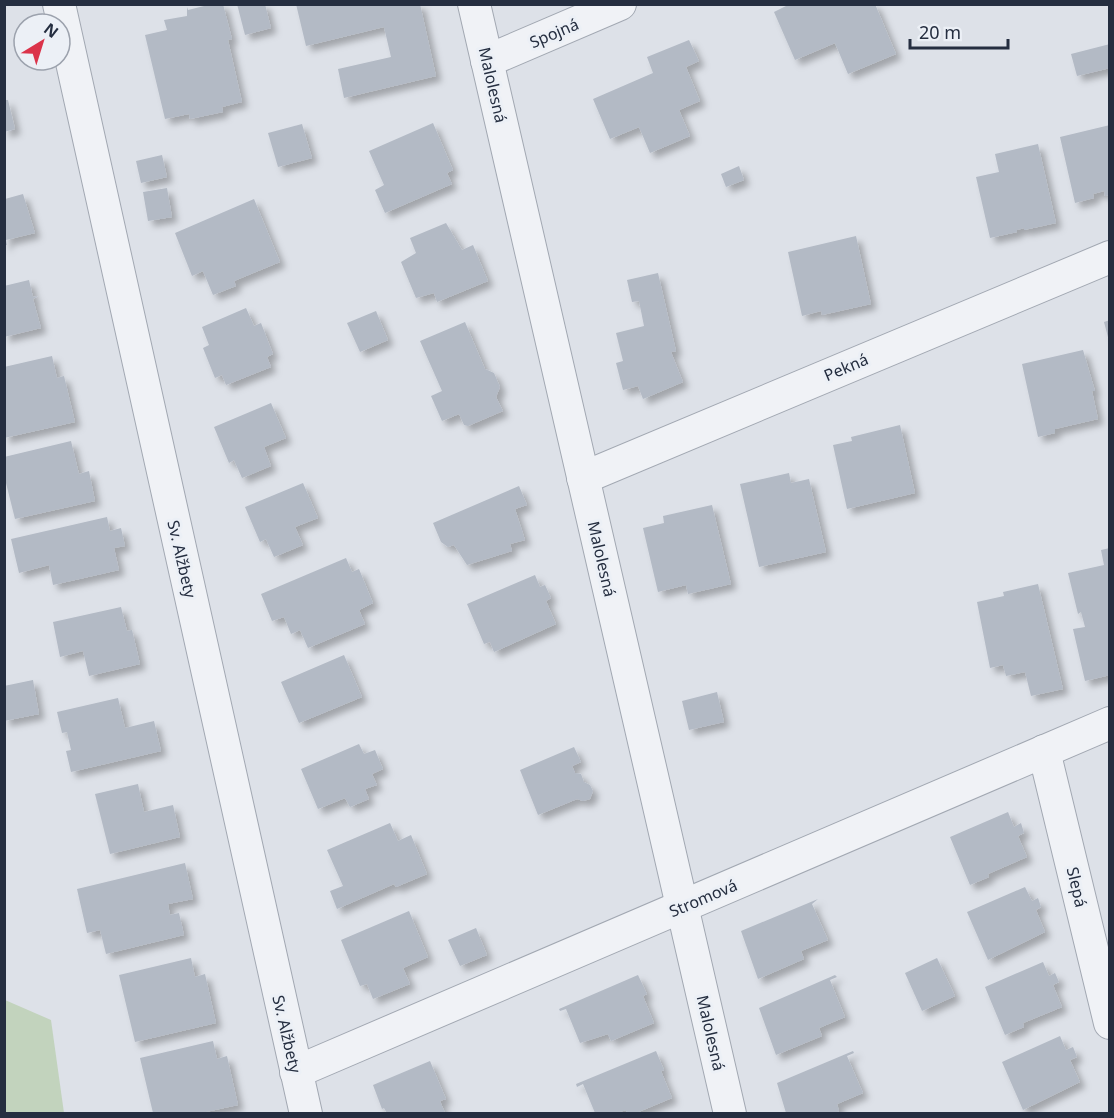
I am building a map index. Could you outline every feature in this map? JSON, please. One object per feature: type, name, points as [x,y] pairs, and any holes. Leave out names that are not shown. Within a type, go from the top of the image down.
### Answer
[{"type":"street","name":"Sv. Alžbety","points":[[59,4],[306,1113]]},
{"type":"street","name":"Malolesná","points":[[474,4],[730,1113]]},
{"type":"street","name":"Spojná","points":[[487,61],[620,4]]},
{"type":"street","name":"Pekná","points":[[583,477],[1110,257]]},
{"type":"street","name":"Stromová","points":[[296,1072],[1110,723]]},
{"type":"street","name":"Slepá","points":[[1044,751],[1110,1023]]},
{"type":"green space","points":[[5,1000],[51,1020],[64,1113],[5,1113]]},
{"type":"building","points":[[212,4],[223,4],[232,39],[228,40],[242,102],[222,107],[223,112],[190,119],[189,114],[165,119],[145,35],[167,30],[164,20],[187,16],[187,7],[188,10]]},
{"type":"building","points":[[237,4],[265,4],[271,28],[245,35]]},
{"type":"building","points":[[296,4],[420,4],[436,76],[344,98],[338,69],[391,57],[384,27],[306,46]]},
{"type":"building","points":[[790,4],[875,4],[896,54],[848,74],[835,43],[795,60],[774,12]]},
{"type":"building","points":[[689,40],[699,61],[686,67],[700,101],[679,110],[690,136],[650,153],[639,127],[610,139],[593,99],[653,73],[647,57]]},
{"type":"building","points":[[1110,44],[1110,68],[1077,76],[1071,54]]},
{"type":"building","points":[[4,100],[8,100],[15,129],[4,132]]},
{"type":"building","points":[[433,123],[453,170],[447,173],[452,184],[385,213],[375,190],[384,185],[369,151]]},
{"type":"building","points":[[302,124],[312,158],[278,167],[268,133]]},
{"type":"building","points":[[1110,125],[1110,195],[1105,196],[1104,191],[1093,194],[1094,198],[1075,203],[1060,137]]},
{"type":"building","points":[[1038,144],[1056,223],[1024,230],[1024,228],[1017,232],[990,238],[976,177],[999,172],[995,154]]},
{"type":"building","points":[[162,155],[167,177],[141,183],[136,161]]},
{"type":"building","points":[[739,166],[744,180],[726,187],[721,174]]},
{"type":"building","points":[[167,188],[172,217],[148,221],[143,192]]},
{"type":"building","points":[[23,194],[35,233],[6,240],[7,245],[4,245],[5,199]]},
{"type":"building","points":[[254,199],[280,262],[234,281],[236,286],[213,295],[203,271],[192,276],[175,233]]},
{"type":"building","points":[[446,223],[462,250],[473,245],[488,281],[437,302],[434,293],[416,298],[401,262],[416,253],[410,238]]},
{"type":"building","points":[[856,236],[871,304],[822,315],[821,311],[802,316],[788,252]]},
{"type":"building","points":[[658,273],[676,351],[671,352],[683,382],[643,399],[638,386],[623,390],[616,363],[623,361],[616,333],[644,326],[639,301],[632,302],[627,280]]},
{"type":"building","points":[[29,280],[33,297],[38,296],[33,299],[41,328],[4,337],[4,286]]},
{"type":"building","points":[[246,308],[254,326],[261,323],[273,354],[267,357],[271,367],[226,385],[222,375],[215,378],[203,348],[209,345],[202,327]]},
{"type":"building","points":[[376,311],[388,340],[360,352],[347,323]]},
{"type":"building","points":[[1110,320],[1110,341],[1109,341],[1104,322]]},
{"type":"building","points":[[465,322],[485,369],[494,373],[500,387],[496,397],[503,411],[468,426],[464,425],[459,414],[442,421],[431,396],[442,391],[420,341]]},
{"type":"building","points":[[1083,350],[1095,391],[1092,391],[1098,419],[1055,429],[1055,433],[1038,437],[1022,364]]},
{"type":"building","points":[[52,356],[57,378],[64,376],[75,422],[4,438],[4,367]]},
{"type":"building","points":[[271,403],[286,438],[264,447],[271,466],[242,478],[234,460],[229,463],[214,427]]},
{"type":"building","points":[[900,425],[915,493],[847,509],[833,445],[852,441],[851,437]]},
{"type":"building","points":[[71,441],[79,474],[89,471],[95,501],[15,519],[4,475],[4,457]]},
{"type":"building","points":[[789,473],[791,483],[809,479],[826,552],[759,567],[740,484]]},
{"type":"building","points":[[303,483],[318,518],[295,527],[303,545],[274,557],[266,539],[260,542],[245,507]]},
{"type":"building","points":[[519,486],[527,505],[515,509],[525,540],[510,544],[512,551],[467,565],[454,545],[448,547],[441,542],[433,523]]},
{"type":"building","points":[[712,505],[731,584],[688,594],[686,585],[658,592],[643,528],[664,523],[663,516]]},
{"type":"building","points":[[107,517],[110,531],[121,528],[125,546],[114,548],[119,570],[53,585],[49,565],[19,573],[11,539]]},
{"type":"building","points":[[1110,548],[1110,675],[1085,681],[1073,629],[1085,627],[1081,612],[1078,614],[1068,573],[1104,565],[1101,550]]},
{"type":"building","points":[[346,558],[352,572],[359,569],[373,603],[359,610],[365,624],[308,648],[300,630],[291,634],[284,617],[272,621],[261,594]]},
{"type":"building","points":[[535,575],[540,587],[545,585],[551,598],[546,601],[556,624],[494,652],[490,642],[484,644],[467,604]]},
{"type":"building","points":[[1038,584],[1063,689],[1031,696],[1025,672],[1006,676],[1003,665],[990,668],[977,602],[1004,596],[1003,592]]},
{"type":"building","points":[[121,607],[127,631],[132,630],[140,664],[89,676],[83,651],[60,657],[53,622]]},
{"type":"building","points":[[344,655],[362,697],[299,723],[281,682]]},
{"type":"building","points":[[33,680],[39,714],[4,721],[4,686]]},
{"type":"building","points":[[717,692],[724,722],[689,730],[682,701]]},
{"type":"building","points":[[118,698],[125,728],[154,721],[161,751],[71,772],[66,751],[71,750],[67,732],[62,733],[57,712]]},
{"type":"building","points":[[359,744],[364,754],[375,750],[383,769],[372,774],[377,785],[365,789],[369,799],[350,807],[345,798],[318,809],[301,769]]},
{"type":"building","points":[[574,747],[581,762],[572,766],[575,773],[581,774],[584,782],[590,785],[593,791],[590,799],[583,801],[577,799],[538,815],[520,770]]},
{"type":"building","points":[[138,784],[144,812],[173,805],[180,837],[110,854],[95,794]]},
{"type":"building","points":[[1008,812],[1014,827],[1021,823],[1024,833],[1018,836],[1027,857],[988,874],[989,877],[970,885],[950,837]]},
{"type":"building","points":[[390,823],[398,841],[411,835],[427,874],[396,887],[394,884],[337,909],[330,891],[343,886],[327,850]]},
{"type":"building","points":[[185,863],[193,899],[168,904],[170,915],[179,913],[184,935],[106,954],[100,930],[87,933],[77,889]]},
{"type":"building","points":[[1025,887],[1032,901],[1038,898],[1041,907],[1036,910],[1045,932],[988,960],[967,912]]},
{"type":"building","points":[[818,899],[812,904],[828,940],[801,951],[804,959],[758,979],[741,931]]},
{"type":"building","points":[[409,911],[428,957],[403,968],[410,984],[373,999],[367,984],[360,986],[341,940]]},
{"type":"building","points":[[476,928],[487,955],[460,966],[448,940]]},
{"type":"building","points":[[191,958],[195,977],[205,974],[216,1023],[135,1042],[119,975]]},
{"type":"building","points":[[937,958],[955,996],[922,1011],[905,973]]},
{"type":"building","points":[[1043,962],[1049,976],[1055,973],[1059,982],[1053,985],[1062,1007],[1023,1023],[1024,1027],[1005,1035],[985,987]]},
{"type":"building","points":[[638,975],[647,994],[643,996],[654,1023],[611,1041],[608,1034],[580,1043],[566,1009],[560,1011],[559,1009]]},
{"type":"building","points":[[835,975],[837,977],[830,980],[845,1017],[819,1028],[822,1036],[776,1055],[759,1008]]},
{"type":"building","points":[[1060,1036],[1066,1050],[1073,1047],[1077,1057],[1070,1060],[1080,1082],[1023,1110],[1002,1062]]},
{"type":"building","points":[[213,1041],[217,1059],[227,1056],[238,1105],[201,1113],[153,1113],[140,1058]]},
{"type":"building","points":[[656,1051],[672,1098],[636,1113],[627,1113],[626,1110],[616,1113],[595,1113],[583,1084],[577,1087],[576,1084]]},
{"type":"building","points":[[853,1051],[854,1053],[847,1056],[863,1093],[837,1104],[839,1111],[835,1113],[786,1113],[777,1083]]},
{"type":"building","points":[[430,1061],[446,1099],[440,1101],[445,1113],[387,1113],[384,1108],[382,1109],[373,1085]]}]
